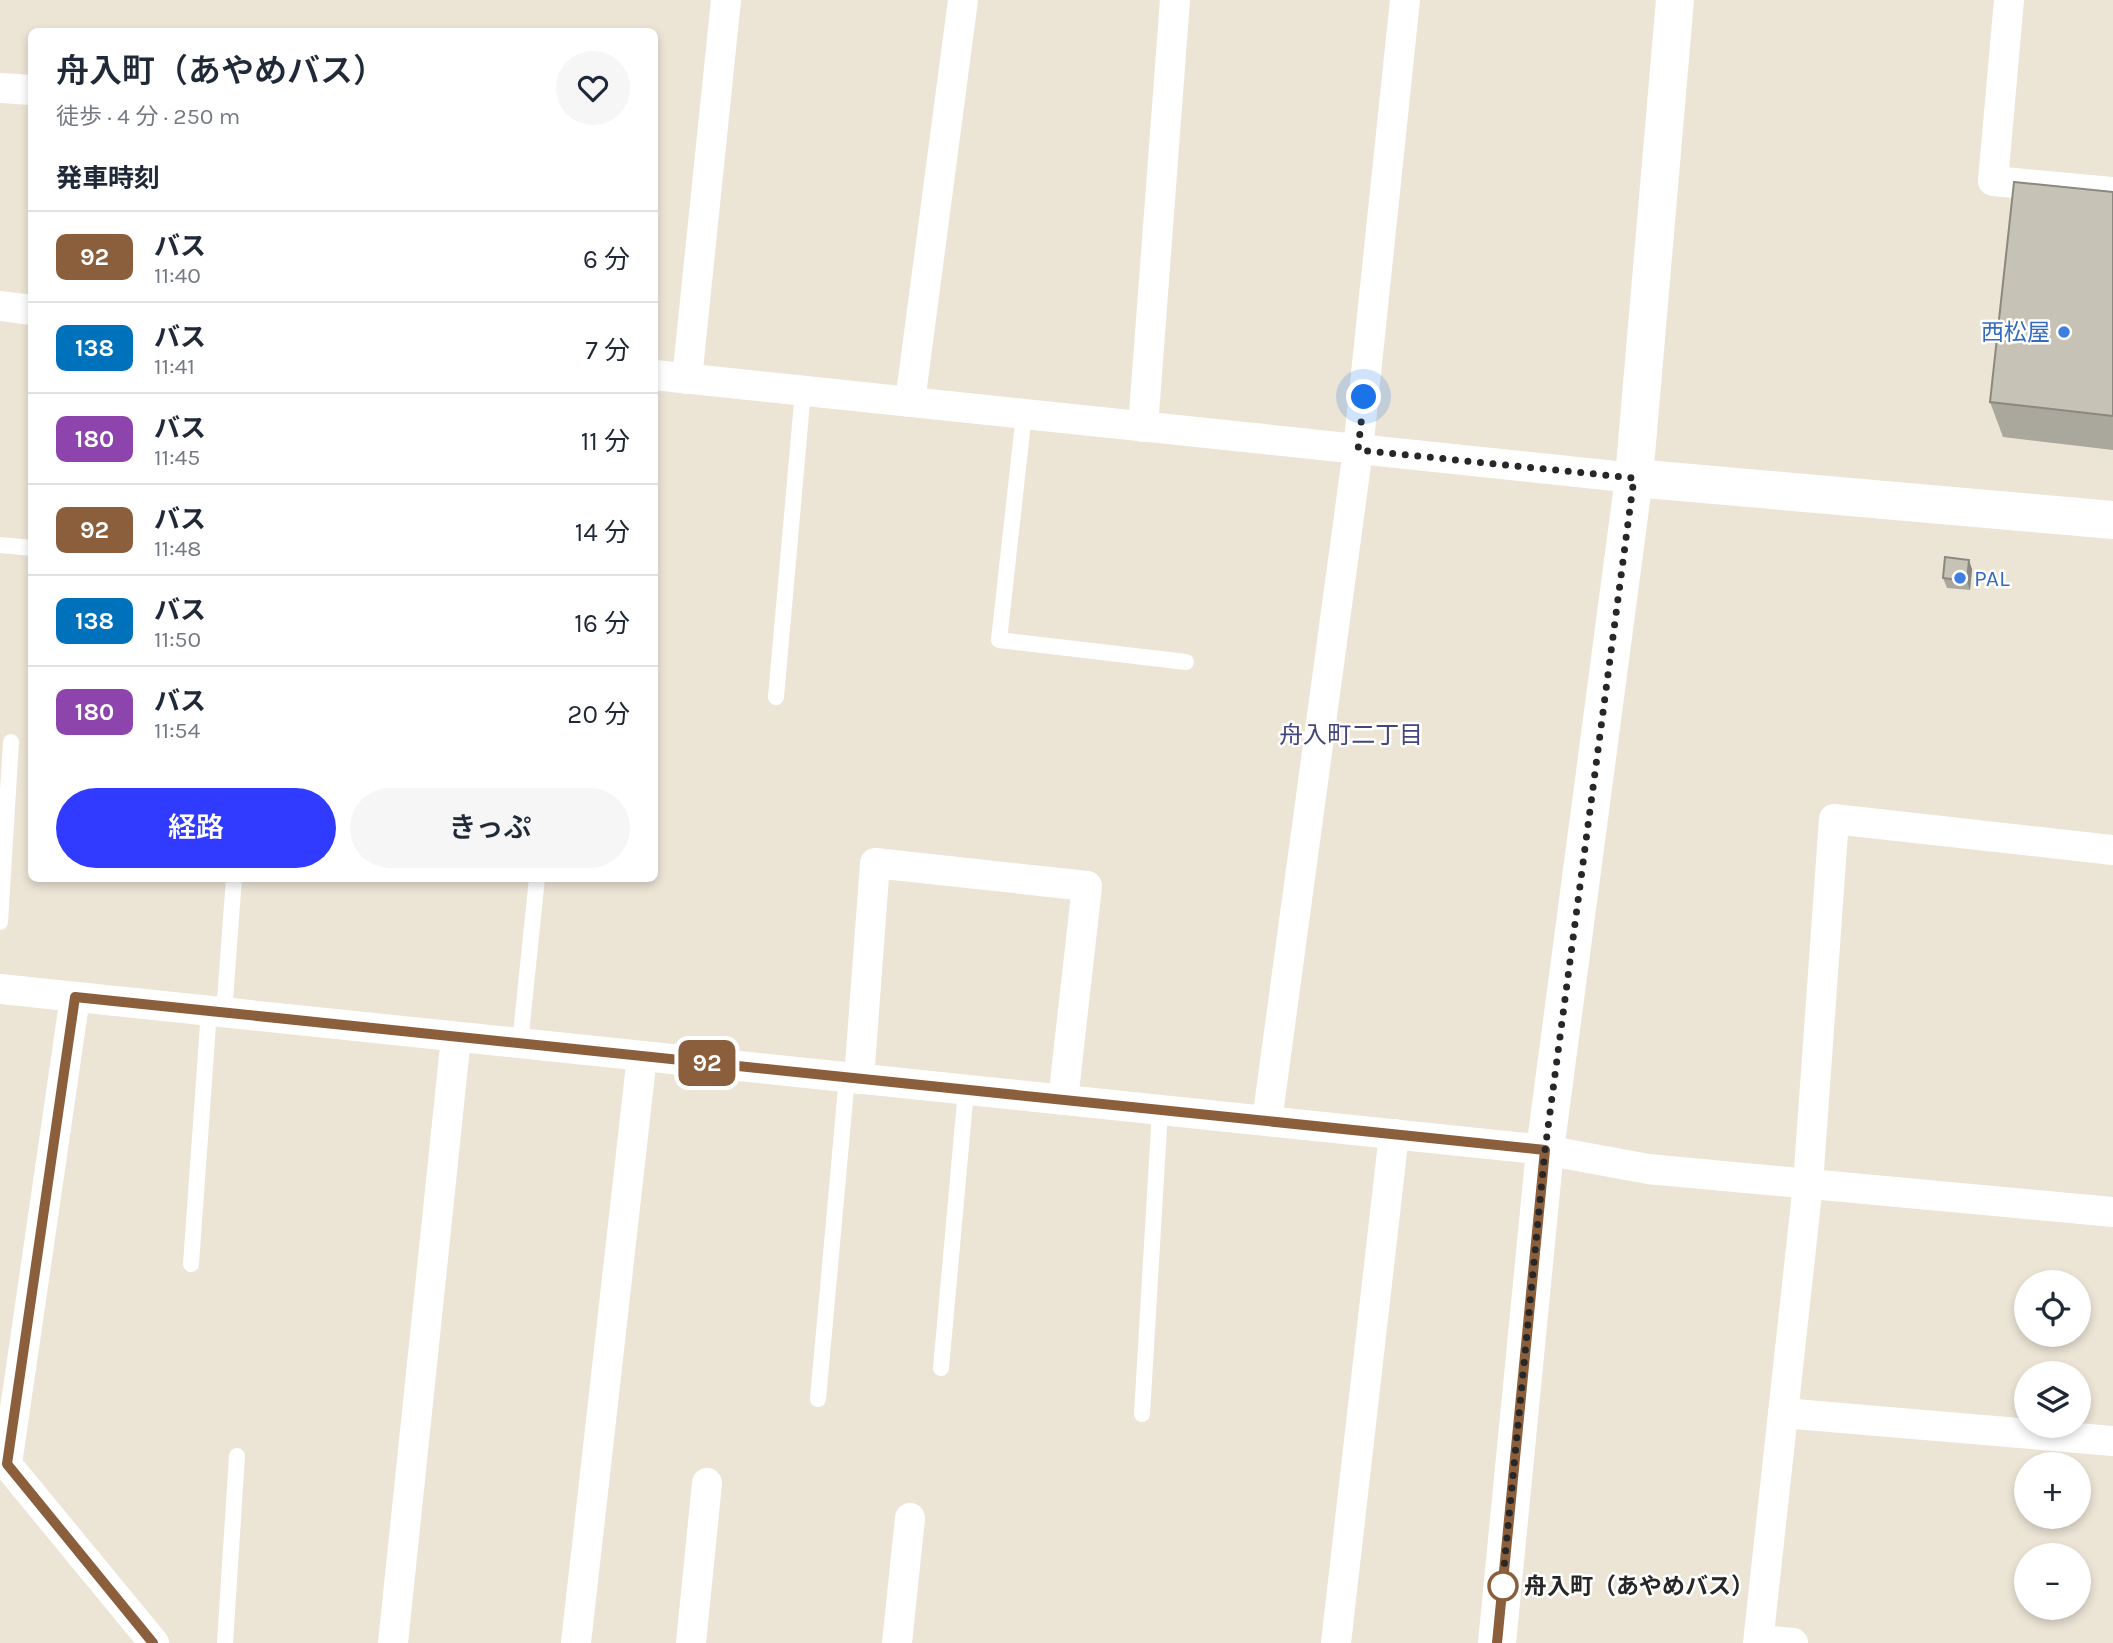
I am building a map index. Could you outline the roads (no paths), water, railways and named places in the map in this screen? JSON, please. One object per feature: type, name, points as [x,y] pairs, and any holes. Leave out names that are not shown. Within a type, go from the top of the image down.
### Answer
[{"type":"street","points":[[687,379],[726,0]]},
{"type":"street","points":[[910,402],[963,0]]},
{"type":"street","points":[[1143,427],[1175,0]]},
{"type":"street","points":[[1268,1121],[1358,450],[1405,0]]},
{"type":"street","points":[[1497,1643],[1545,1150],[1634,478],[1675,0]]},
{"type":"street","points":[[2009,0],[1993,181],[2113,192]]},
{"type":"street","points":[[0,88],[28,90]]},
{"type":"street","points":[[0,306],[28,310]]},
{"type":"street","points":[[658,375],[1634,478],[2113,520]]},
{"type":"street","points":[[1793,1643],[1758,1641],[1808,1184],[1834,818],[2113,850]]},
{"type":"street","points":[[853,1078],[875,863],[1087,886],[1063,1100]]},
{"type":"street","points":[[0,989],[1545,1150],[1648,1169],[2113,1212]]},
{"type":"street","points":[[75,997],[4,1460],[153,1643]]},
{"type":"street","points":[[393,1643],[456,1037]]},
{"type":"street","points":[[576,1643],[642,1056]]},
{"type":"street","points":[[1336,1643],[1394,1134]]},
{"type":"street","points":[[1783,1413],[2113,1441]]},
{"type":"street","points":[[691,1643],[706,1483]]},
{"type":"street","points":[[897,1643],[910,1518]]},
{"type":"lane","points":[[776,697],[803,391]]},
{"type":"lane","points":[[1024,414],[999,640],[1186,662]]},
{"type":"lane","points":[[0,545],[28,548]]},
{"type":"lane","points":[[0,922],[11,742]]},
{"type":"lane","points":[[191,1264],[233,882]]},
{"type":"lane","points":[[520,1043],[537,882]]},
{"type":"lane","points":[[818,1399],[853,1078]]},
{"type":"lane","points":[[941,1368],[966,1090]]},
{"type":"lane","points":[[1142,1414],[1160,1110]]},
{"type":"lane","points":[[225,1643],[237,1456]]},
{"type":"place","name":"西松屋","points":[[2064,332]]},
{"type":"place","name":"PAL","points":[[1960,578]]},
{"type":"place","name":"舟入町（あやめバス）","points":[[1503,1586]]},
{"type":"district","name":"舟入町二丁目","points":[[1351,735]]}]
